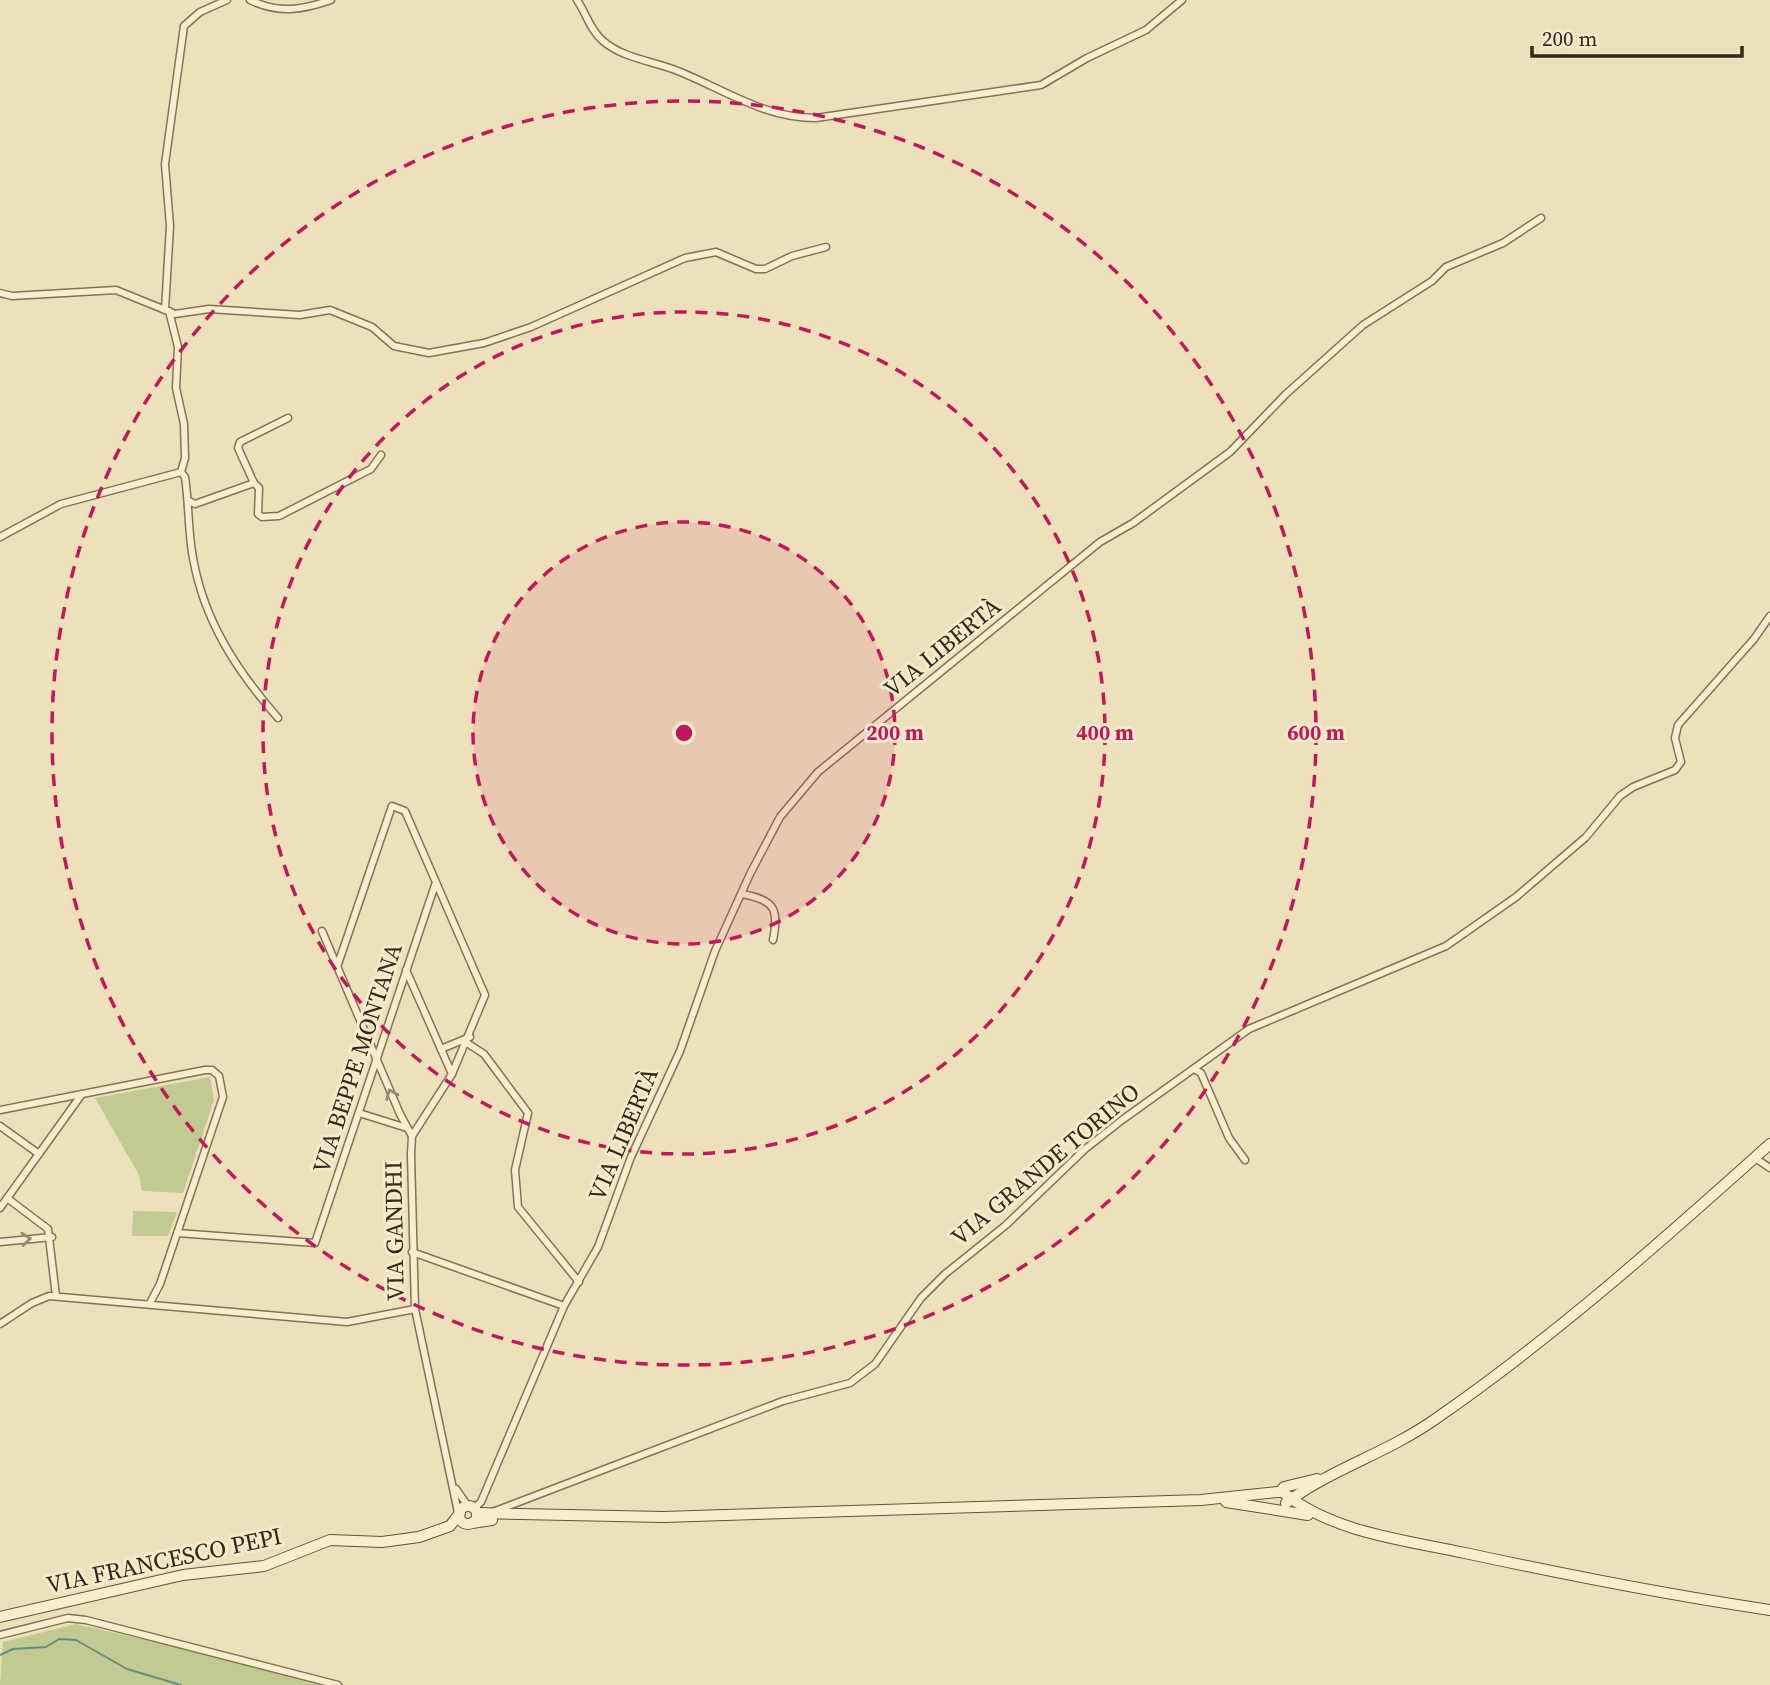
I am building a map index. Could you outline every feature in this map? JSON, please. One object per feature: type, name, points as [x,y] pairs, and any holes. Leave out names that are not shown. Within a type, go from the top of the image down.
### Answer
[{"type":"main road","points":[[1283,1499],[1364,1461],[1432,1422],[1576,1315],[1770,1144]]},
{"type":"main road","points":[[1283,1499],[1328,1477]]},
{"type":"main road","points":[[1201,1500],[1265,1492],[1326,1518],[1374,1533],[1646,1591],[1770,1610]]},
{"type":"main road","points":[[467,1515],[590,1513],[663,1517],[1298,1499],[1301,1506],[1326,1518]]},
{"type":"main road","name":"VIA FRANCESCO PEPI","points":[[0,1617],[183,1575],[264,1566],[330,1540],[382,1542],[440,1535],[467,1515],[531,1514]]},
{"type":"street","points":[[181,472],[185,458],[184,424],[177,398],[178,347],[167,311],[170,213],[164,176],[184,26],[200,12],[227,0]]},
{"type":"street","points":[[250,0],[261,5],[294,10],[331,0]]},
{"type":"street","points":[[577,0],[595,33],[615,49],[679,71],[745,104],[806,118],[1041,85],[1087,58],[1146,30],[1182,0]]},
{"type":"street","name":"VIA LIBERTÀ","points":[[467,1515],[481,1502],[564,1306],[598,1247],[631,1157],[680,1051],[715,951],[766,841],[780,817],[818,772],[1100,542],[1230,452],[1286,394],[1363,325],[1432,281],[1446,267],[1503,243],[1541,218]]},
{"type":"street","points":[[0,293],[12,296],[116,290],[167,311],[184,314],[209,309],[288,315],[330,310],[372,327],[394,346],[429,353],[484,343],[531,327],[685,258],[716,252],[756,269],[765,269],[792,256],[826,247]]},
{"type":"street","points":[[288,418],[240,442],[238,448],[254,483],[259,488],[258,514],[262,517],[279,516],[371,469],[381,455]]},
{"type":"street","points":[[181,472],[186,477],[193,558],[204,602],[220,638],[248,683],[278,718]]},
{"type":"street","points":[[0,537],[61,504],[181,472]]},
{"type":"street","points":[[189,501],[195,504],[254,483]]},
{"type":"street","name":"VIA GRANDE TORINO","points":[[488,1515],[783,1401],[850,1383],[875,1364],[921,1298],[945,1274],[1006,1225],[1084,1150],[1249,1029],[1446,946],[1516,897],[1594,830],[1620,796],[1679,766],[1681,757],[1675,733],[1678,725],[1754,639],[1770,616]]},
{"type":"street","points":[[337,967],[392,806],[405,811],[435,885]]},
{"type":"street","name":"VIA BEPPE MONTANA","points":[[177,1233],[315,1243],[435,885]]},
{"type":"street","name":"VIA GANDHI","points":[[435,885],[485,995],[452,1074],[412,1136],[415,1309],[452,1481],[467,1515]]},
{"type":"street","points":[[742,894],[759,898],[774,908],[776,918],[773,940]]},
{"type":"street","points":[[322,931],[412,1136]]},
{"type":"street","points":[[406,970],[452,1074]]},
{"type":"street","points":[[441,1049],[468,1040],[484,1054],[528,1112],[515,1170],[517,1207],[579,1282]]},
{"type":"street","points":[[1194,1069],[1201,1073],[1229,1138],[1245,1160]]},
{"type":"street","points":[[0,1110],[212,1070],[219,1076],[223,1097],[150,1303]]},
{"type":"street","points":[[0,1208],[82,1094]]},
{"type":"street","points":[[359,1113],[407,1128]]},
{"type":"street","points":[[0,1126],[39,1154]]},
{"type":"street","points":[[1755,1158],[1770,1168]]},
{"type":"street","points":[[7,1198],[44,1223],[52,1237],[56,1296]]},
{"type":"street","points":[[0,1242],[52,1237]]},
{"type":"street","points":[[412,1252],[564,1306]]},
{"type":"street","points":[[0,1324],[32,1303],[56,1296],[347,1321],[415,1309]]},
{"type":"street","points":[[452,1481],[467,1515]]},
{"type":"street","points":[[512,1514],[510,1509],[516,1502]]},
{"type":"street","points":[[0,1635],[68,1618],[86,1620],[338,1685]]},
{"type":"green space","points":[[210,1077],[214,1100],[183,1193],[142,1191],[139,1175],[95,1098]]},
{"type":"green space","points":[[133,1211],[177,1212],[168,1236],[132,1236]]},
{"type":"green space","points":[[76,1624],[193,1651],[317,1685],[0,1685],[3,1642]]},
{"type":"waterway","points":[[0,1655],[13,1649],[46,1647],[59,1639],[76,1640],[127,1669],[181,1685]]}]
